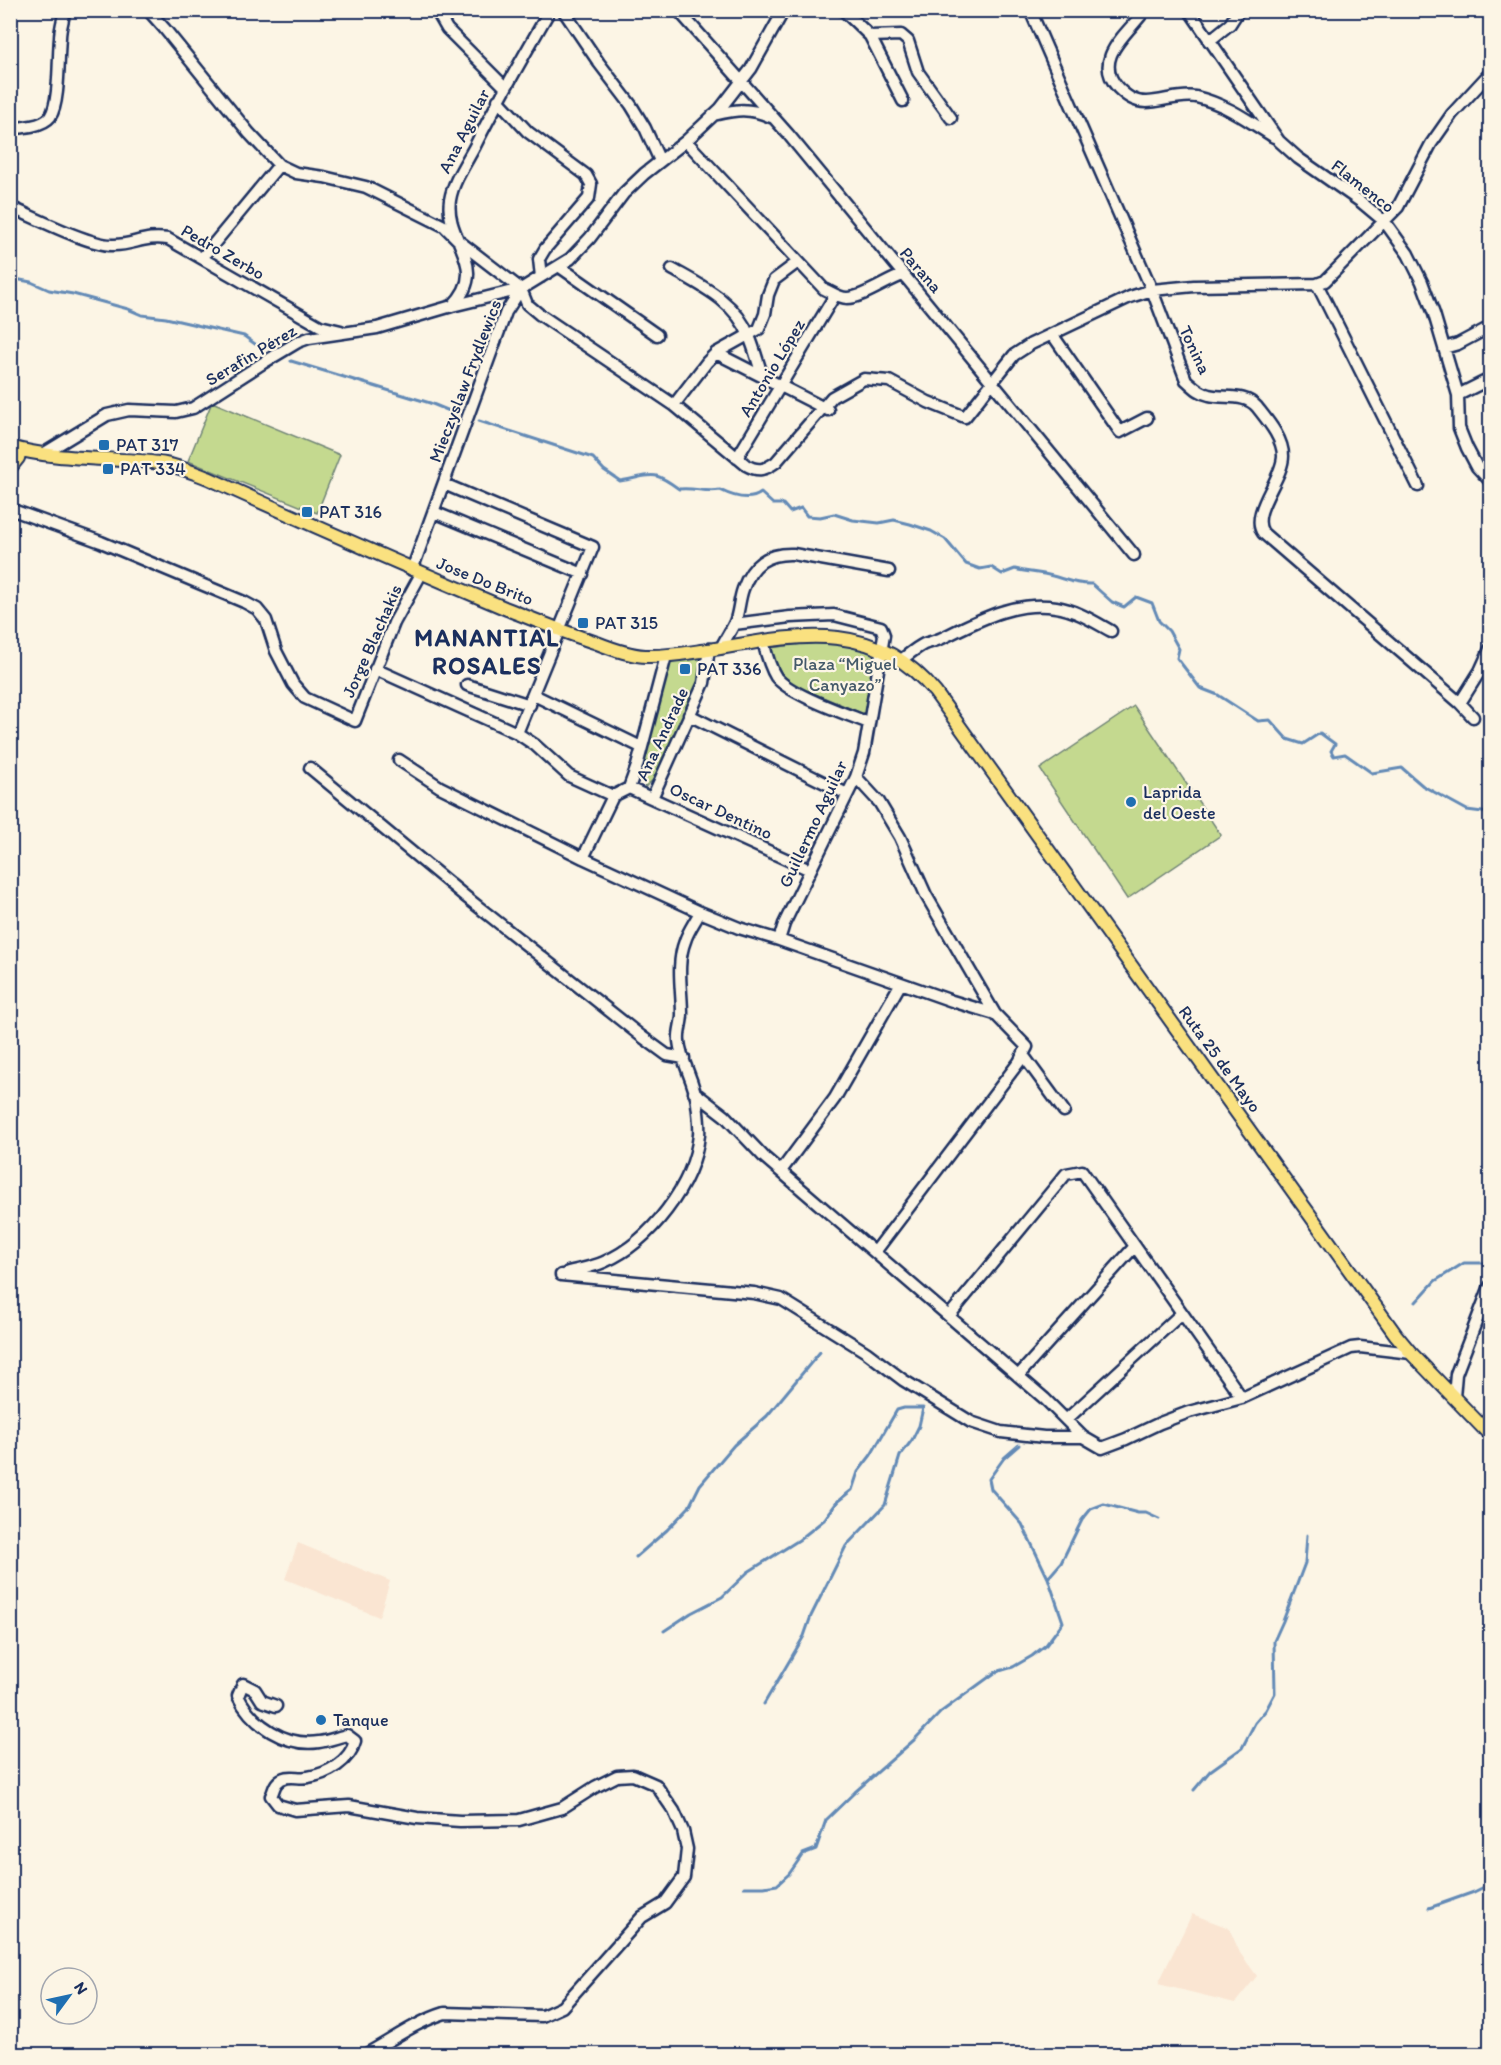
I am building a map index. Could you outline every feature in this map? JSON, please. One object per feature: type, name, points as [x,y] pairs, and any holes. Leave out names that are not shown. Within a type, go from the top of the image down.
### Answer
[{"type":"main road","name":"Jose Do Brito","points":[[15,449],[43,454],[160,463],[181,468],[416,572],[561,631],[619,651],[643,656],[666,656],[800,637],[858,641],[901,660],[920,674],[935,692]]},
{"type":"main road","points":[[10,468],[18,458],[15,449]]},
{"type":"main road","name":"Ruta 25 de Mayo","points":[[935,692],[1396,1335],[1491,1435]]},
{"type":"street","points":[[10,128],[45,122],[51,116],[56,105],[60,35],[65,10]]},
{"type":"street","points":[[148,10],[249,134],[279,165],[296,173],[366,187],[444,226],[460,242],[521,289],[527,304],[539,314],[674,405],[737,458],[755,470],[767,469],[776,462],[826,408],[832,398],[864,380],[889,381],[928,402],[965,417],[1014,355],[1031,344],[1130,297],[1152,290],[1194,286],[1317,284],[1325,281],[1385,222],[1405,196],[1431,144],[1452,114],[1491,74]]},
{"type":"street","points":[[436,10],[447,29],[505,87]]},
{"type":"street","name":"Ana Aguilar","points":[[452,306],[464,293],[469,268],[452,224],[450,213],[452,189],[505,87],[550,10]]},
{"type":"street","points":[[563,10],[592,54],[631,105],[645,128],[660,161]]},
{"type":"street","name":"Parana","points":[[678,10],[773,118],[927,302],[1134,555]]},
{"type":"street","name":"Mieczyslaw Frydlewics","points":[[416,572],[434,512],[506,312],[521,289],[570,259],[590,238],[624,193],[687,141],[713,115],[742,82],[784,10]]},
{"type":"street","points":[[843,10],[870,36],[903,101]]},
{"type":"street","name":"Tonina","points":[[1030,10],[1152,290],[1186,380],[1196,390],[1208,395],[1233,396],[1253,402],[1281,441],[1283,456],[1280,471],[1260,515],[1259,528],[1460,703],[1473,717]]},
{"type":"street","points":[[1145,10],[1118,41],[1109,61],[1108,72],[1111,80],[1126,96],[1136,101],[1147,102],[1193,96],[1235,112],[1279,141]]},
{"type":"street","name":"Flamenco","points":[[1189,10],[1279,141],[1298,158],[1361,202],[1385,222],[1408,254],[1434,314],[1458,395],[1459,428],[1477,467],[1491,481]]},
{"type":"street","points":[[1209,40],[1230,24],[1239,10]]},
{"type":"street","points":[[870,36],[901,35],[908,41],[918,72],[951,118]]},
{"type":"street","points":[[498,100],[528,132],[586,175],[591,184],[589,198],[539,259],[541,277]]},
{"type":"street","points":[[713,115],[741,109],[757,111],[773,118]]},
{"type":"street","points":[[687,141],[824,289],[848,298],[858,296],[903,275]]},
{"type":"street","points":[[202,258],[279,165]]},
{"type":"street","name":"Pedro Zerbo","points":[[10,207],[109,246],[149,237],[168,239],[320,326],[346,332]]},
{"type":"street","points":[[674,405],[716,353],[759,329],[774,280],[798,262]]},
{"type":"street","points":[[560,267],[657,335]]},
{"type":"street","points":[[672,269],[709,290],[726,303],[749,336],[763,377]]},
{"type":"street","points":[[1317,284],[1418,486]]},
{"type":"street","name":"Serafin Pérez","points":[[43,454],[107,415],[116,412],[176,412],[193,408],[298,342],[309,338],[378,328],[521,289]]},
{"type":"street","name":"Antonio López","points":[[737,458],[835,295]]},
{"type":"street","points":[[1444,348],[1458,344],[1491,327]]},
{"type":"street","points":[[1052,334],[1120,432],[1147,418]]},
{"type":"street","points":[[716,353],[826,408]]},
{"type":"street","points":[[1458,395],[1491,379]]},
{"type":"street","points":[[444,484],[593,547],[561,631],[517,733]]},
{"type":"street","name":"Jorge Blachakis","points":[[10,509],[101,542],[257,609],[266,620],[276,651],[293,684],[305,698],[354,721],[416,572]]},
{"type":"street","points":[[434,512],[583,574]]},
{"type":"street","points":[[715,648],[734,624],[742,590],[749,576],[766,557],[778,553],[793,554],[889,571]]},
{"type":"street","points":[[901,660],[922,645],[968,624],[991,615],[1030,606],[1056,607],[1082,615],[1111,632]]},
{"type":"street","points":[[734,624],[790,617],[834,615],[881,627],[884,635],[882,650]]},
{"type":"street","points":[[763,641],[770,667],[778,679],[790,689],[869,723]]},
{"type":"street","name":"Ana Andrade","points":[[652,798],[704,683],[715,648]]},
{"type":"street","points":[[1460,703],[1491,649]]},
{"type":"street","name":"Guillermo Aguilar","points":[[779,940],[784,924],[856,777],[864,753],[882,650]]},
{"type":"street","points":[[583,858],[613,796],[629,788],[666,656]]},
{"type":"street","points":[[375,669],[517,733],[535,745],[569,776],[613,796]]},
{"type":"street","points":[[467,685],[532,700],[641,747]]},
{"type":"street","points":[[689,716],[847,795]]},
{"type":"street","points":[[399,760],[440,787],[583,858],[700,912],[738,928],[995,1014]]},
{"type":"street","points":[[310,768],[466,897],[641,1036],[667,1055],[684,1058]]},
{"type":"street","points":[[856,777],[879,802],[900,837],[926,895],[995,1014],[1027,1047],[875,1252]]},
{"type":"street","name":"Oscar Dentino","points":[[629,788],[810,870]]},
{"type":"street","points":[[700,912],[685,941],[681,958],[682,1014],[679,1041],[697,1101],[699,1135],[685,1181],[670,1206],[645,1234],[625,1250],[603,1262],[561,1275],[754,1293],[781,1299],[971,1422],[1001,1432],[1044,1437],[1083,1437]]},
{"type":"street","points":[[781,1172],[835,1098],[901,982]]},
{"type":"street","points":[[1023,1055],[1064,1111]]},
{"type":"street","points":[[694,1092],[725,1116],[764,1157],[1018,1376],[1083,1437],[1102,1448],[1189,1412],[1242,1398],[1351,1348],[1411,1353]]},
{"type":"street","points":[[949,1316],[1066,1174],[1082,1171],[1242,1398]]},
{"type":"street","points":[[1018,1376],[1135,1246]]},
{"type":"street","points":[[1454,1397],[1456,1374],[1491,1286]]},
{"type":"street","points":[[1066,1420],[1182,1313]]},
{"type":"street","points":[[276,1706],[262,1701],[255,1690],[243,1684],[238,1696],[245,1710],[263,1726],[282,1737],[319,1743],[347,1735],[355,1742],[353,1750],[344,1761],[325,1772],[307,1778],[288,1776],[276,1783],[271,1797],[278,1805],[295,1810],[349,1806],[417,1818],[460,1821],[519,1820],[562,1808],[617,1776],[633,1775],[656,1785],[674,1811],[683,1831],[687,1849],[684,1877],[665,1903],[642,1917],[562,2007],[542,2016],[445,2013],[406,2030],[366,2055]]},
{"type":"shaded area","points":[[298,1543],[390,1581],[379,1617],[285,1579]]},
{"type":"shaded area","points":[[1192,1914],[1229,1928],[1240,1953],[1257,1976],[1235,2003],[1158,1984]]},
{"type":"green space","points":[[212,402],[340,455],[317,513],[188,461]]},
{"type":"green space","name":"Plaza “Miguel Canyazo”","points":[[819,642],[855,646],[877,653],[871,717],[791,684],[777,668],[769,648]]},
{"type":"green space","points":[[704,654],[700,682],[654,779],[645,787],[643,773],[646,741],[668,663]]},
{"type":"green space","name":"Laprida del Oeste","points":[[1134,706],[1221,835],[1127,899],[1040,769]]},
{"type":"waterway","points":[[10,278],[128,309],[142,315],[166,318],[244,336],[255,344]]},
{"type":"waterway","points":[[291,361],[430,403],[457,414]]},
{"type":"waterway","points":[[479,421],[593,458],[604,470],[620,481],[651,475],[662,478],[679,489],[720,490],[746,498],[761,493],[773,504],[783,504],[790,512],[801,508],[807,516],[820,517],[834,514],[853,520],[879,523],[894,520],[931,531],[945,539],[966,564],[980,569],[991,567],[1002,574],[1015,569],[1092,584],[1112,602],[1124,607],[1136,597],[1152,603],[1159,621],[1169,631],[1179,649],[1177,658],[1200,688],[1218,695],[1258,721],[1270,720],[1287,739],[1303,744],[1320,733],[1335,744],[1331,751],[1334,756],[1345,754],[1372,773],[1402,768],[1423,786],[1467,810],[1490,813]]},
{"type":"waterway","points":[[1416,1302],[1435,1281],[1464,1263],[1490,1263]]},
{"type":"waterway","points":[[636,1557],[689,1507],[700,1485],[734,1445],[767,1416],[820,1352]]},
{"type":"waterway","points":[[664,1631],[691,1613],[722,1597],[748,1572],[799,1540],[824,1520],[838,1501],[852,1490],[858,1472],[871,1455],[897,1410],[923,1408],[919,1426],[900,1456],[885,1505],[846,1546],[811,1616],[804,1636],[764,1704]]},
{"type":"waterway","points":[[1019,1445],[1004,1458],[989,1479],[991,1489],[1022,1524],[1048,1578]]},
{"type":"waterway","points":[[744,1887],[777,1885],[789,1874],[803,1854],[816,1849],[826,1820],[914,1740],[941,1712],[996,1672],[1013,1667],[1046,1645],[1063,1622],[1048,1578],[1061,1563],[1082,1520],[1091,1509],[1104,1504],[1146,1513],[1159,1519]]},
{"type":"waterway","points":[[1194,1790],[1210,1771],[1242,1748],[1275,1693],[1274,1641],[1305,1563],[1307,1535]]},
{"type":"waterway","points":[[1429,1908],[1490,1884]]},
{"type":"place","name":"PAT 317","points":[[104,445]]},
{"type":"place","name":"PAT 334","points":[[108,469]]},
{"type":"place","name":"PAT 316","points":[[307,512]]},
{"type":"place","name":"PAT 315","points":[[583,623]]},
{"type":"place","name":"PAT 336","points":[[685,669]]},
{"type":"place","name":"Laprida del Oeste","points":[[1131,802]]},
{"type":"place","name":"Tanque","points":[[321,1720]]},
{"type":"district","name":"MANANTIAL ROSALES","points":[[487,652]]}]
